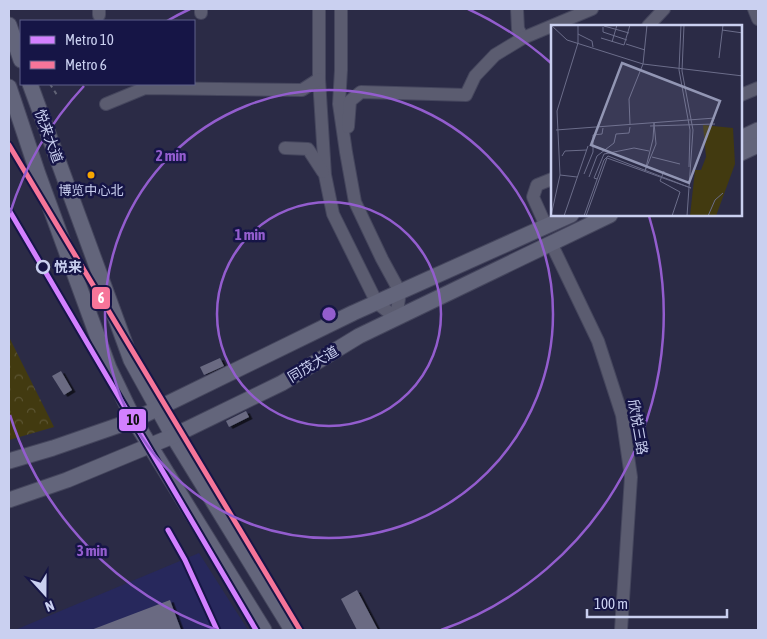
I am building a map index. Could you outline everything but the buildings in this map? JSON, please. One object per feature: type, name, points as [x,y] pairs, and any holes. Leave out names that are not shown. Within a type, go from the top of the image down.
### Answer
[{"type":"main road","points":[[9,25],[20,57]]},
{"type":"main road","name":"悦来大道","points":[[30,85],[131,360],[173,436],[292,630]]},
{"type":"main road","name":"悦来大道","points":[[9,87],[38,174],[109,368],[134,420],[264,630]]},
{"type":"main road","points":[[742,138],[758,130]]},
{"type":"main road","points":[[742,153],[758,145]]},
{"type":"main road","name":"同茂大道","points":[[9,461],[54,448],[158,410],[400,292],[569,216]]},
{"type":"main road","name":"同茂大道","points":[[9,500],[67,480],[173,436],[282,383],[359,336],[608,216]]},
{"type":"street","points":[[319,9],[319,79],[325,174],[333,214],[377,303],[396,318],[400,292],[355,202],[346,152],[339,104],[341,9]]},
{"type":"street","points":[[517,9],[518,29],[523,38]]},
{"type":"street","points":[[554,25],[592,9]]},
{"type":"street","points":[[649,25],[664,9]]},
{"type":"street","points":[[754,9],[758,19]]},
{"type":"street","points":[[346,152],[350,101],[361,92],[466,95],[475,76],[495,55],[523,38],[551,26]]},
{"type":"street","points":[[106,104],[145,88],[302,90],[319,79]]},
{"type":"street","points":[[742,95],[758,88]]},
{"type":"street","points":[[285,148],[308,149],[325,174]]},
{"type":"street","points":[[546,226],[533,197],[537,185],[551,178]]},
{"type":"street","name":"欣悦三路","points":[[551,243],[598,341],[622,415],[631,477],[621,630]]},
{"type":"path","points":[[51,85],[57,95]]},
{"type":"shaded area","points":[[199,553],[248,630],[15,630]]},
{"type":"green space","points":[[9,337],[54,427],[9,440]]},
{"type":"metro line","name":"6","points":[[9,145],[300,630]]},
{"type":"metro line","name":"10","points":[[9,210],[256,630]]},
{"type":"metro line","name":"10","points":[[168,530],[185,560],[217,630]]},
{"type":"place","name":"博览中心北","points":[[91,175]]},
{"type":"place","name":"悦来","points":[[43,267]]}]
